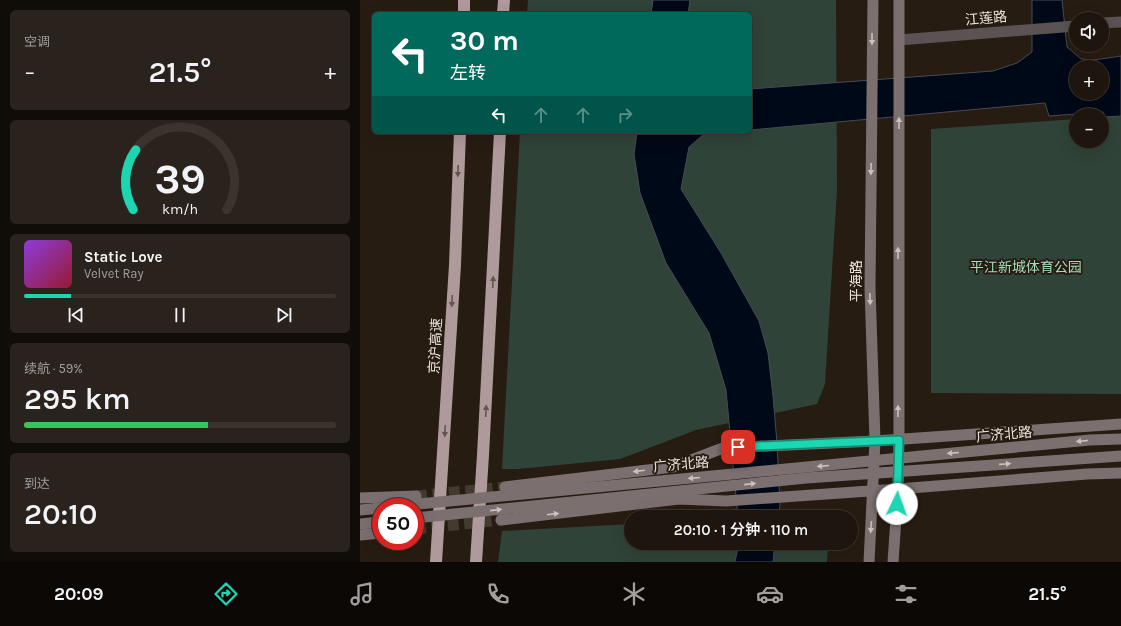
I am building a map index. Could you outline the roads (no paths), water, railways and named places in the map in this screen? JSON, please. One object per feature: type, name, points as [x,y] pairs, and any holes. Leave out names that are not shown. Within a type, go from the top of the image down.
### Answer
[{"type":"highway","points":[[464,0],[464,12]]},
{"type":"highway","points":[[503,12],[504,0]]},
{"type":"highway","name":"京沪高速","points":[[436,562],[455,265],[460,134]]},
{"type":"highway","points":[[476,562],[500,134]]},
{"type":"main road","name":"平海路","points":[[869,562],[875,441],[870,288],[872,0]]},
{"type":"main road","points":[[893,562],[898,489],[899,440],[899,0]]},
{"type":"main road","points":[[505,487],[673,467],[723,448],[899,440],[1121,424]]},
{"type":"main road","name":"广济北路","points":[[424,504],[1082,441],[1121,439]]},
{"type":"main road","name":"广济北路","points":[[424,517],[806,478],[1121,456]]},
{"type":"main road","points":[[501,520],[679,499],[726,501],[1087,474],[1121,473]]},
{"type":"main road","points":[[360,498],[416,496]]},
{"type":"main road","points":[[360,510],[372,509]]},
{"type":"main road","points":[[360,524],[372,523]]},
{"type":"main road","points":[[360,535],[372,534]]},
{"type":"street","points":[[1109,23],[1121,22]]},
{"type":"street","name":"江莲路","points":[[899,40],[1069,27]]},
{"type":"water","points":[[653,0],[690,0],[688,12],[651,12]]},
{"type":"water","points":[[1032,0],[1062,0],[1067,47],[1069,49],[1069,52],[1073,52],[1081,59],[1094,60],[1121,56],[1121,116],[1109,117],[1109,108],[1069,108],[1069,115],[1049,116],[1045,103],[752,130],[752,89],[993,71],[1017,63],[1032,52]]},
{"type":"water","points":[[637,134],[704,134],[689,147],[681,189],[721,253],[759,321],[768,353],[773,396],[777,443],[779,510],[737,510],[726,390],[709,333],[666,263],[640,193],[634,154]]},
{"type":"water","points":[[738,550],[774,550],[773,562],[735,562]]},
{"type":"tunnel","points":[[416,496],[505,487]]},
{"type":"tunnel","points":[[424,528],[501,520]]},
{"type":"park label","name":"平江新城体育公园","points":[[1026,267]]}]
